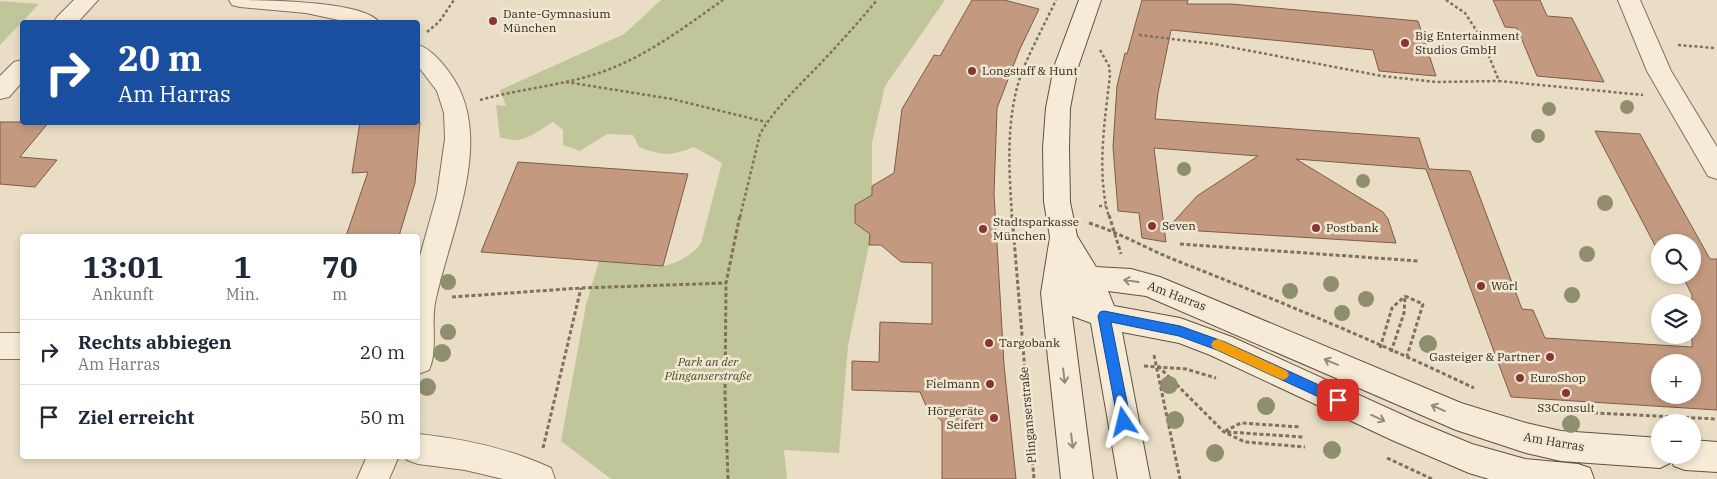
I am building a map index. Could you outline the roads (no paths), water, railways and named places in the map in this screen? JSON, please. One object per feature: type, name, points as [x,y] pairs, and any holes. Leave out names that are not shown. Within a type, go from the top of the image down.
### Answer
[{"type":"main road","points":[[68,20],[87,0]]},
{"type":"main road","points":[[240,0],[321,8],[352,15],[363,20]]},
{"type":"main road","points":[[1090,0],[1066,67],[1058,108],[1056,148],[1057,202],[1064,237],[1088,278],[1104,316],[1134,479]]},
{"type":"main road","points":[[1629,0],[1659,71],[1717,169]]},
{"type":"main road","points":[[420,309],[421,298],[451,190],[457,152],[454,108],[450,92],[422,43]]},
{"type":"main road","points":[[0,92],[20,70]]},
{"type":"main road","points":[[1064,237],[1055,293],[1077,479]]},
{"type":"main road","name":"Am Harras","points":[[1055,293],[1088,278],[1130,281],[1150,285],[1456,416],[1526,438],[1562,446],[1651,452]]},
{"type":"main road","points":[[1055,293],[1075,305],[1104,316],[1145,326],[1180,331],[1221,346],[1405,431],[1469,458],[1525,474],[1578,479]]},
{"type":"main road","points":[[0,346],[20,346]]},
{"type":"main road","points":[[420,450],[465,453],[519,468],[538,478]]},
{"type":"main road","points":[[1701,456],[1717,457]]},
{"type":"main road","points":[[373,479],[382,459]]},
{"type":"place","name":"Dante-Gymnasium München","points":[[493,21]]},
{"type":"place","name":"Big Entertainment Studios GmbH","points":[[1405,43]]},
{"type":"place","name":"Longstaff & Hunt","points":[[972,71]]},
{"type":"place","name":"Seven","points":[[1152,226]]},
{"type":"place","name":"Postbank","points":[[1316,228]]},
{"type":"place","name":"Stadtsparkasse München","points":[[983,229]]},
{"type":"place","name":"Wörl","points":[[1481,286]]},
{"type":"place","name":"Targobank","points":[[989,343]]},
{"type":"place","name":"Gasteiger & Partner","points":[[1550,357]]},
{"type":"place","name":"EuroShop","points":[[1520,378]]},
{"type":"place","name":"Fielmann","points":[[990,384]]},
{"type":"place","name":"S3Consult","points":[[1566,393]]},
{"type":"place","name":"Hörgeräte Seifert","points":[[994,418]]},
{"type":"park label","name":"Park an der Plinganserstraße","points":[[708,369]]}]
